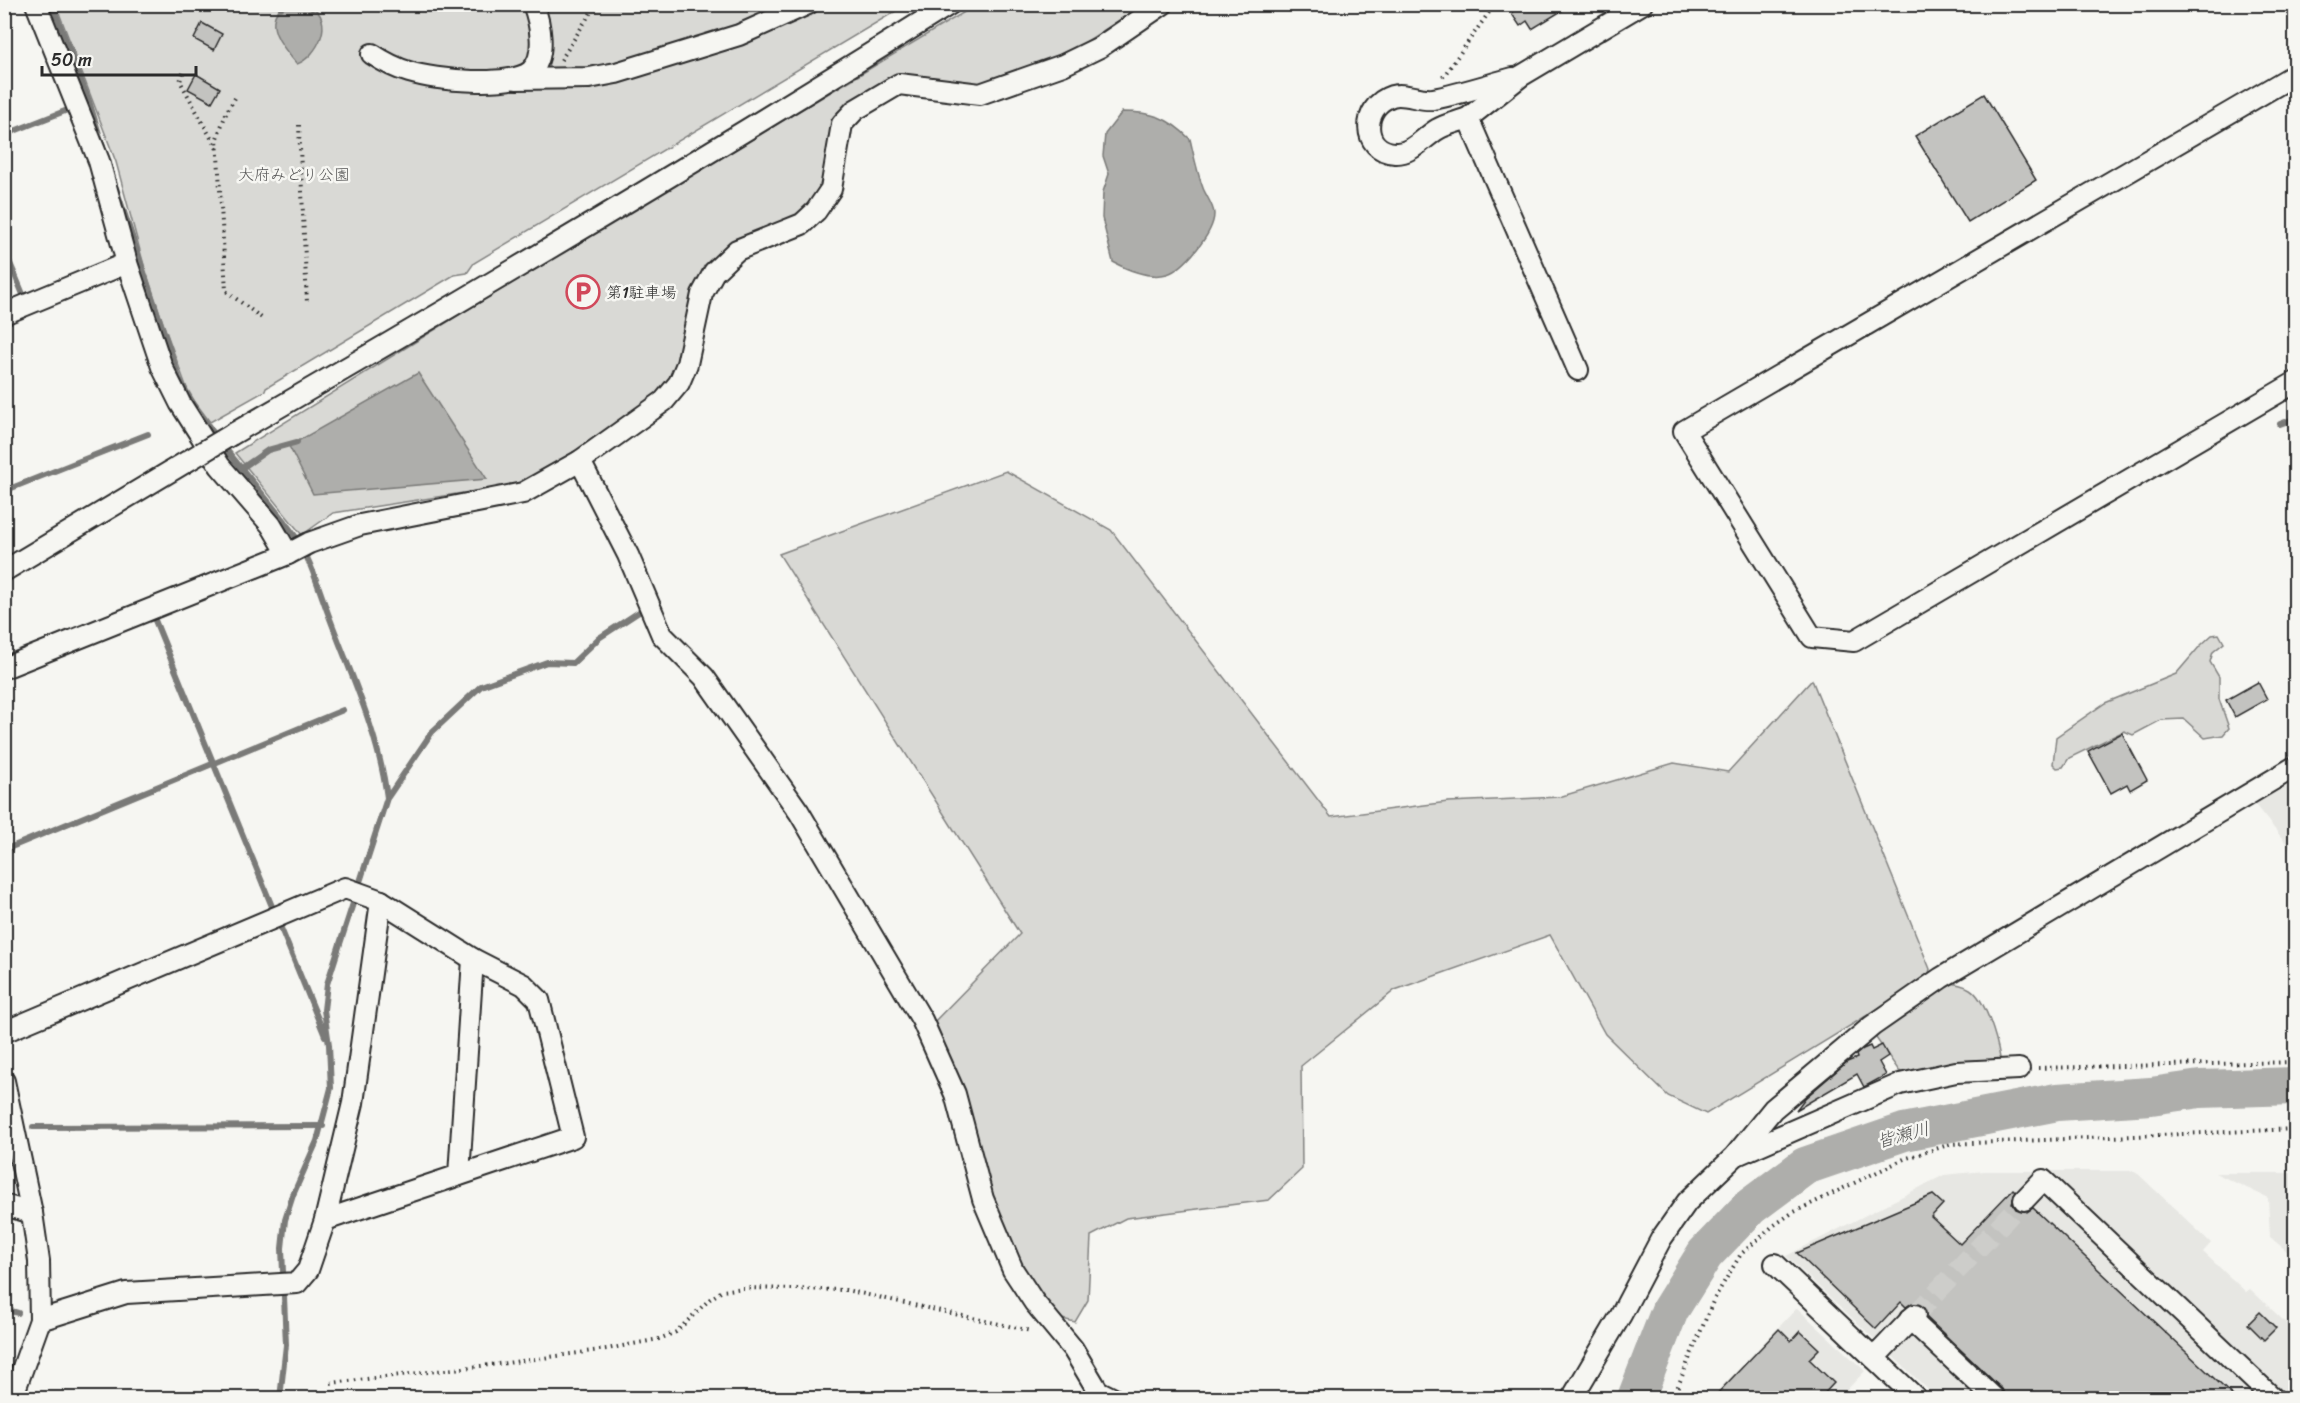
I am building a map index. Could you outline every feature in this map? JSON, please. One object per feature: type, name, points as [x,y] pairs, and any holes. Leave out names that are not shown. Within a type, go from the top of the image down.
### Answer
[{"type":"street","points":[[36,4],[99,161],[127,263],[162,367],[180,403],[220,466],[271,525],[296,549]]},
{"type":"street","points":[[516,79],[530,72],[537,63],[540,46],[533,4]]},
{"type":"street","points":[[372,54],[388,64],[419,74],[457,80],[589,78],[644,65],[739,35],[808,4]]},
{"type":"street","points":[[4,571],[756,126],[950,4]]},
{"type":"street","points":[[4,668],[360,525],[523,493],[580,461],[664,401],[679,383],[687,364],[702,294],[714,272],[737,250],[802,224],[816,211],[831,189],[842,124],[855,110],[899,84],[980,94],[1064,65],[1100,47],[1163,4]]},
{"type":"street","points":[[1521,76],[1431,99],[1393,96],[1376,106],[1370,115],[1368,132],[1378,147],[1394,154],[1407,152],[1438,128],[1468,118],[1521,76],[1642,4]]},
{"type":"street","points":[[2295,74],[1684,431],[1812,637],[1854,641],[2295,382]]},
{"type":"street","points":[[1468,118],[1578,370]]},
{"type":"street","points":[[4,314],[127,263]]},
{"type":"street","points":[[580,461],[628,555],[662,635],[704,676],[799,812],[922,1020],[955,1094],[983,1199],[1013,1270],[1034,1302],[1074,1348],[1098,1391],[1112,1398]]},
{"type":"street","points":[[1572,1398],[1621,1316],[1661,1239],[1687,1202],[1734,1157],[1773,1109],[1872,1026],[1924,990],[2295,766]]},
{"type":"street","points":[[4,1032],[345,888],[374,898],[473,959],[524,985],[539,1000],[573,1137],[325,1220]]},
{"type":"street","points":[[40,1320],[126,1293],[297,1283],[308,1270],[325,1220],[353,1104],[374,898]]},
{"type":"street","points":[[459,1175],[473,959]]},
{"type":"street","points":[[1734,1157],[1900,1084],[1956,1072],[2019,1069]]},
{"type":"street","points":[[4,1081],[32,1212],[39,1261],[40,1320],[12,1398]]},
{"type":"street","points":[[2024,1200],[2043,1180],[2273,1398]]},
{"type":"street","points":[[4,1205],[32,1212]]},
{"type":"street","points":[[1775,1264],[1916,1398]]},
{"type":"street","points":[[1874,1358],[1913,1317],[1994,1398]]},
{"type":"path","points":[[549,79],[596,4]]},
{"type":"path","points":[[1431,99],[1442,79],[1495,4]]},
{"type":"path","points":[[183,73],[180,81],[218,152]]},
{"type":"path","points":[[234,98],[226,111],[218,138],[226,291],[263,319]]},
{"type":"path","points":[[299,125],[307,303]]},
{"type":"path","points":[[2019,1069],[2295,1062]]},
{"type":"path","points":[[1673,1398],[1714,1299],[1741,1254],[1792,1213],[1904,1159],[1951,1144],[2295,1129]]},
{"type":"path","points":[[331,1383],[507,1363],[659,1339],[676,1332],[710,1299],[722,1291],[743,1288],[846,1290],[985,1322],[1062,1336]]},
{"type":"shaded area","points":[[286,4],[310,6],[318,12],[322,19],[323,28],[317,46],[305,60],[297,64],[280,42],[274,26],[274,18]]},
{"type":"shaded area","points":[[1122,112],[1159,117],[1174,125],[1190,139],[1204,191],[1214,211],[1213,222],[1204,240],[1182,265],[1167,274],[1146,275],[1113,262],[1102,218],[1103,192],[1109,174],[1103,156],[1105,134]]},
{"type":"shaded area","points":[[418,373],[487,479],[313,494],[289,446]]},
{"type":"shaded area","points":[[2295,775],[2295,860],[2290,848],[2252,801]]},
{"type":"shaded area","points":[[1984,1171],[2135,1171],[2211,1243],[2203,1252],[2246,1292],[2250,1289],[2285,1322],[2295,1328],[2295,1398],[1937,1398],[1786,1256],[1944,1175]]},
{"type":"shaded area","points":[[2215,1173],[2295,1173],[2295,1258],[2270,1237],[2268,1198]]},
{"type":"shaded area","points":[[1797,1308],[1865,1371],[1839,1398],[1711,1398]]},
{"type":"green space","name":"大府みどり公園","points":[[56,5],[906,5],[474,263],[467,273],[454,275],[266,388],[265,391],[210,422],[189,394],[145,269],[116,162]]},
{"type":"green space","points":[[976,5],[1143,5],[1061,58],[979,84],[898,78],[838,112],[824,190],[798,220],[732,245],[672,379],[662,392],[536,478],[515,485],[333,513],[302,535],[235,453],[462,313]]},
{"type":"green space","points":[[1006,471],[1111,530],[1331,817],[1448,802],[1559,797],[1674,763],[1728,772],[1812,680],[1930,969],[1928,978],[1706,1114],[1668,1096],[1605,1034],[1550,935],[1395,990],[1301,1066],[1302,1169],[1269,1200],[1126,1218],[1091,1236],[1088,1300],[1075,1322],[1053,1317],[1018,1265],[986,1181],[932,1024],[1020,934],[779,554]]},
{"type":"green space","points":[[2219,634],[2224,643],[2213,652],[2210,662],[2219,677],[2219,699],[2229,728],[2223,735],[2205,738],[2184,719],[2161,720],[2133,735],[2124,731],[2069,758],[2063,767],[2057,768],[2053,764],[2056,737],[2105,703],[2176,674],[2200,646],[2212,635]]},
{"type":"green space","points":[[1943,982],[1964,986],[1976,994],[1990,1020],[2000,1058],[1909,1075],[1899,1071],[1876,1038],[1878,1033]]},
{"type":"building","points":[[1517,4],[1573,4],[1532,29],[1527,21],[1520,26],[1512,14]]},
{"type":"building","points":[[202,23],[222,34],[214,50],[194,39]]},
{"type":"building","points":[[196,74],[220,88],[212,102],[188,89]]},
{"type":"building","points":[[1984,94],[2036,180],[1968,222],[1915,136]]},
{"type":"building","points":[[2258,682],[2267,699],[2235,717],[2226,700]]},
{"type":"building","points":[[2122,733],[2147,780],[2130,790],[2127,784],[2111,793],[2088,751]]},
{"type":"building","points":[[1882,1045],[1888,1056],[1879,1062],[1886,1075],[1864,1087],[1857,1074],[1796,1110],[1805,1098],[1847,1062],[1857,1058],[1856,1055],[1863,1049],[1870,1046],[1872,1050]]},
{"type":"building","points":[[2013,1189],[2016,1192],[2012,1203],[2016,1209],[2027,1212],[2033,1208],[2235,1398],[2006,1398],[2002,1389],[1927,1318],[1923,1306],[1912,1303],[1906,1307],[1901,1302],[1876,1329],[1797,1253],[1933,1195],[1943,1204],[1931,1217],[1960,1244]]},
{"type":"building","points":[[2260,1312],[2276,1328],[2264,1340],[2248,1324]]},
{"type":"building","points":[[1779,1329],[1791,1341],[1800,1331],[1819,1349],[1809,1359],[1834,1383],[1820,1398],[1713,1398]]},
{"type":"waterway","points":[[52,4],[89,101],[103,147]]},
{"type":"waterway","points":[[280,4],[281,8]]},
{"type":"waterway","points":[[312,8],[313,4]]},
{"type":"waterway","points":[[4,135],[70,109]]},
{"type":"waterway","points":[[116,188],[179,378],[218,440],[295,536],[310,563],[371,728],[387,798],[327,984],[324,1010],[329,1045],[331,1088],[317,1141],[293,1195],[285,1220],[282,1248],[286,1345],[280,1398]]},
{"type":"waterway","points":[[4,249],[25,299]]},
{"type":"waterway","points":[[2280,424],[2296,418]]},
{"type":"waterway","points":[[4,491],[148,434]]},
{"type":"waterway","points":[[242,468],[268,450],[297,442]]},
{"type":"waterway","points":[[388,797],[432,732],[481,686],[547,662],[573,663],[599,638],[642,610]]},
{"type":"waterway","points":[[152,613],[325,1036]]},
{"type":"waterway","points":[[4,850],[343,710]]},
{"type":"waterway","name":"皆瀬川","points":[[1636,1398],[1670,1310],[1705,1254],[1750,1207],[1805,1166],[1904,1132],[2057,1102],[2151,1096],[2200,1089],[2296,1086]]},
{"type":"waterway","points":[[33,1127],[323,1126]]},
{"type":"waterway","points":[[4,1309],[18,1313]]},
{"type":"tunnel","points":[[1915,1315],[2024,1200]]},
{"type":"place","name":"第1駐車場","points":[[583,292]]}]
